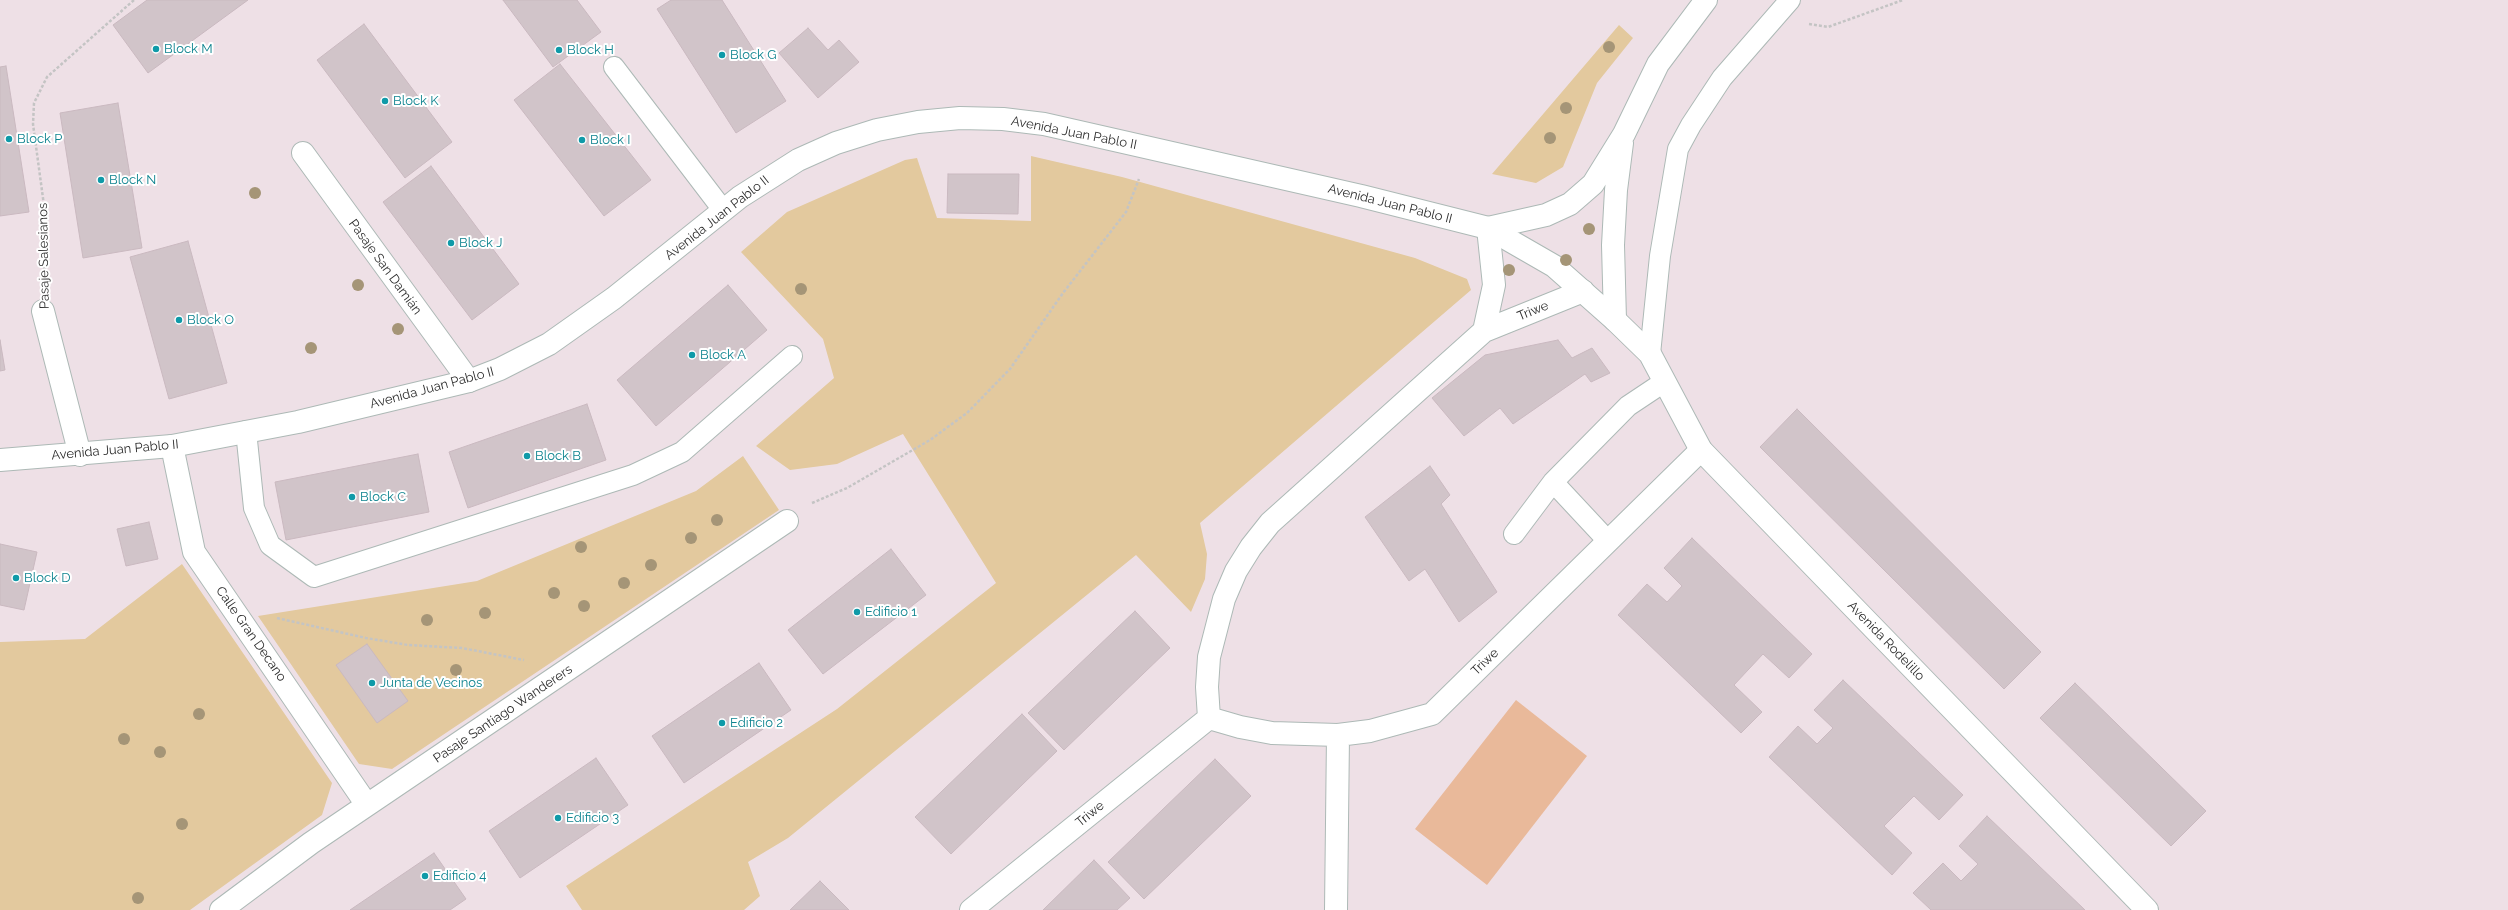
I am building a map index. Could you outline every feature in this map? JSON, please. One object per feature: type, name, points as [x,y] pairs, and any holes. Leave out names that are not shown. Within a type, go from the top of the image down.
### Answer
[{"type":"street","points":[[1484,331],[1494,285],[1488,228],[1546,215],[1570,204],[1593,184],[1624,134],[1658,64],[1706,0]]},
{"type":"street","name":"Avenida Juan Pablo II","points":[[0,460],[80,455],[172,446],[298,422],[469,381],[500,369],[549,344],[614,298],[723,210],[768,177],[798,160],[836,143],[877,130],[918,122],[960,118],[996,119],[1044,124],[1361,196],[1488,228],[1554,266],[1615,320],[1650,354]]},
{"type":"street","points":[[1615,320],[1613,245],[1616,190],[1624,134]]},
{"type":"street","name":"Pasaje San Damián","points":[[303,153],[469,381]]},
{"type":"street","name":"Triwe","points":[[1209,718],[1209,657],[1215,628],[1224,599],[1236,572],[1251,547],[1270,523],[1484,331],[1583,291]]},
{"type":"street","name":"Pasaje Salesianos","points":[[43,311],[80,455]]},
{"type":"street","name":"Avenida Rodelillo","points":[[1650,354],[1701,450],[2147,910]]},
{"type":"street","name":"Calle Gran Decano","points":[[172,446],[194,552],[367,805]]},
{"type":"street","name":"Triwe","points":[[1209,718],[1240,727],[1272,733],[1338,735],[1370,731],[1432,714],[1701,450]]},
{"type":"street","name":"Pasaje Santiago Wanderers","points":[[221,910],[311,843],[787,521]]},
{"type":"street","name":"Triwe","points":[[971,910],[1209,718]]},
{"type":"street","points":[[1336,910],[1338,735]]},
{"type":"lane","points":[[1650,354],[1660,256],[1678,149],[1691,125],[1722,78],[1790,0]]},
{"type":"lane","points":[[614,68],[723,210]]},
{"type":"lane","points":[[246,431],[254,508],[270,545],[314,578],[634,475],[682,452],[792,356]]},
{"type":"lane","points":[[1514,534],[1553,482],[1628,406],[1664,382]]},
{"type":"lane","points":[[1553,482],[1608,541]]},
{"type":"path","name":"Pasaje Salesianos","points":[[43,311],[45,213],[32,124],[34,103],[47,77],[134,0]]},
{"type":"path","points":[[1775,19],[1828,27],[1903,0]]},
{"type":"path","points":[[787,521],[812,503],[847,488],[930,440],[968,413],[1010,369],[1063,293],[1126,212],[1140,176]]},
{"type":"path","points":[[274,618],[373,640],[408,645],[462,648],[531,661]]},
{"type":"shaded area","points":[[1619,25],[1633,38],[1597,83],[1563,167],[1536,183],[1492,174]]},
{"type":"shaded area","points":[[1031,156],[1122,177],[1415,258],[1467,279],[1471,290],[1200,523],[1207,554],[1205,579],[1191,612],[1136,555],[788,838],[748,862],[760,896],[744,910],[582,910],[566,886],[837,709],[996,583],[903,434],[837,464],[790,470],[756,446],[834,378],[823,339],[741,252],[787,212],[905,160],[917,158],[937,218],[1031,221]]},
{"type":"shaded area","points":[[743,456],[779,510],[392,769],[359,764],[258,616],[477,581],[696,491]]},
{"type":"shaded area","points":[[182,564],[332,783],[322,815],[190,910],[0,910],[0,642],[85,639]]},
{"type":"shaded area","points":[[1516,700],[1587,756],[1487,885],[1415,829]]},
{"type":"building","name":"Block M","points":[[147,0],[248,0],[148,73],[113,25]]},
{"type":"building","name":"Block H","points":[[503,0],[577,0],[601,32],[553,67]]},
{"type":"building","name":"Block G","points":[[671,0],[722,0],[786,101],[736,133],[657,9]]},
{"type":"building","name":"Block K","points":[[364,24],[452,142],[405,178],[317,60]]},
{"type":"building","points":[[808,28],[828,50],[839,40],[859,62],[818,98],[779,53]]},
{"type":"building","name":"Block I","points":[[560,64],[651,180],[604,216],[514,100]]},
{"type":"building","name":"Block P","points":[[6,66],[29,212],[0,216],[0,67]]},
{"type":"building","name":"Block N","points":[[118,103],[142,248],[83,258],[60,113]]},
{"type":"building","name":"Block J","points":[[431,166],[519,284],[472,320],[383,202]]},
{"type":"building","points":[[948,174],[1019,174],[1018,214],[947,213]]},
{"type":"building","name":"Block O","points":[[188,241],[227,383],[169,399],[130,257]]},
{"type":"building","name":"Block A","points":[[728,285],[767,330],[656,426],[617,380]]},
{"type":"building","points":[[0,340],[5,370],[0,371]]},
{"type":"building","points":[[1558,340],[1572,358],[1592,348],[1610,373],[1591,382],[1585,374],[1513,424],[1500,408],[1464,436],[1432,398],[1485,355]]},
{"type":"building","name":"Block B","points":[[587,404],[606,460],[468,508],[449,452]]},
{"type":"building","points":[[1797,409],[2041,652],[2004,689],[1760,447]]},
{"type":"building","name":"Block C","points":[[418,454],[429,512],[286,540],[275,482]]},
{"type":"building","points":[[1430,466],[1450,495],[1441,504],[1497,592],[1459,622],[1425,569],[1409,581],[1365,517]]},
{"type":"building","points":[[149,522],[158,559],[126,566],[117,529]]},
{"type":"building","points":[[1692,538],[1812,654],[1789,678],[1763,654],[1734,685],[1762,712],[1741,733],[1618,615],[1647,584],[1667,602],[1682,586],[1664,568]]},
{"type":"building","name":"Block D","points":[[0,544],[37,552],[24,610],[0,605]]},
{"type":"building","name":"Edificio 1","points":[[891,549],[926,595],[823,674],[788,630]]},
{"type":"building","points":[[1135,611],[1170,648],[1064,750],[1028,713]]},
{"type":"building","name":"Junta de Vecinos","points":[[367,644],[408,701],[377,723],[336,665]]},
{"type":"building","name":"Edificio 2","points":[[759,663],[791,710],[684,783],[652,736]]},
{"type":"building","points":[[1843,680],[1963,795],[1939,820],[1914,796],[1884,826],[1912,853],[1892,875],[1769,757],[1798,726],[1817,744],[1833,728],[1814,710]]},
{"type":"building","points":[[2075,683],[2206,811],[2171,846],[2040,718]]},
{"type":"building","points":[[1022,714],[1057,751],[951,854],[915,817]]},
{"type":"building","name":"Edificio 3","points":[[596,758],[628,805],[520,878],[489,831]]},
{"type":"building","points":[[1215,759],[1251,796],[1144,899],[1108,862]]},
{"type":"building","points":[[1987,816],[2085,910],[1931,910],[1913,893],[1943,863],[1961,881],[1978,864],[1959,846]]},
{"type":"building","name":"Edificio 4","points":[[434,853],[466,899],[450,910],[350,910]]},
{"type":"building","points":[[1094,860],[1130,898],[1117,910],[1043,910]]},
{"type":"building","points":[[820,881],[849,910],[790,910]]},
{"type":"place","name":"Block M","points":[[156,49]]},
{"type":"place","name":"Block H","points":[[559,50]]},
{"type":"place","name":"Block G","points":[[722,55]]},
{"type":"place","name":"Block K","points":[[385,101]]},
{"type":"place","name":"Block P","points":[[9,139]]},
{"type":"place","name":"Block I","points":[[582,140]]},
{"type":"place","name":"Block N","points":[[101,180]]},
{"type":"place","name":"Block J","points":[[451,243]]},
{"type":"place","name":"Block O","points":[[179,320]]},
{"type":"place","name":"Block A","points":[[692,355]]},
{"type":"place","name":"Block B","points":[[527,456]]},
{"type":"place","name":"Block C","points":[[352,497]]},
{"type":"place","name":"Block D","points":[[16,578]]},
{"type":"place","name":"Edificio 1","points":[[857,612]]},
{"type":"place","name":"Junta de Vecinos","points":[[372,683]]},
{"type":"place","name":"Edificio 2","points":[[722,723]]},
{"type":"place","name":"Edificio 3","points":[[558,818]]},
{"type":"place","name":"Edificio 4","points":[[425,876]]}]
